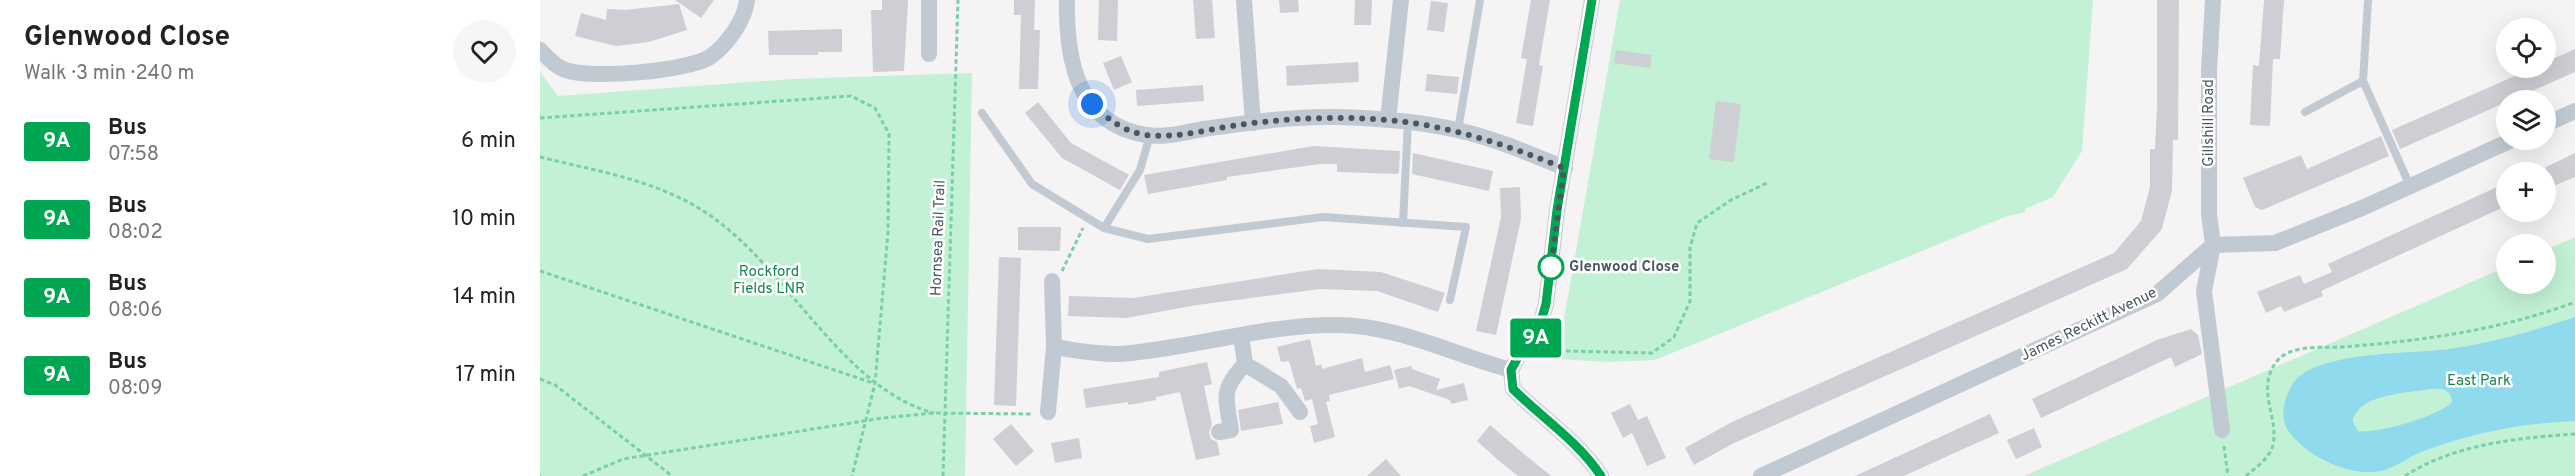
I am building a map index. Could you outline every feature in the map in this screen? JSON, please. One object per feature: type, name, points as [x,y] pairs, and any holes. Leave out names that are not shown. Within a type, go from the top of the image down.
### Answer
[{"type":"street","points":[[540,50],[562,69],[591,74],[670,69],[709,57],[733,34],[747,0]]},
{"type":"street","points":[[929,0],[929,54]]},
{"type":"street","points":[[1067,0],[1067,38],[1078,86],[1108,120],[1132,131],[1150,135],[1176,136],[1253,123],[1335,117],[1388,120],[1458,130],[1564,168]]},
{"type":"street","points":[[1244,0],[1253,123]]},
{"type":"street","points":[[1388,120],[1401,0]]},
{"type":"street","points":[[1592,0],[1564,168],[1546,304],[1535,342],[1518,357],[1511,370],[1513,389],[1570,439],[1591,461],[1601,476]]},
{"type":"street","name":"Gillshill Road","points":[[2213,0],[2209,71],[2210,214],[2213,245],[2204,291],[2222,430]]},
{"type":"street","points":[[2556,120],[2575,111]]},
{"type":"street","points":[[2213,245],[2275,243],[2496,147]]},
{"type":"street","name":"James Reckitt Avenue","points":[[1761,476],[2157,294],[2213,245]]},
{"type":"street","points":[[1048,412],[1054,347],[1052,281]]},
{"type":"street","points":[[1054,347],[1096,353],[1130,353],[1241,334],[1339,325],[1385,329],[1511,370]]},
{"type":"street","points":[[1241,334],[1245,364],[1281,386],[1300,412]]},
{"type":"street","points":[[1219,432],[1231,430],[1226,393],[1229,382],[1245,364]]},
{"type":"lane","points":[[1458,130],[1480,0]]},
{"type":"lane","points":[[2368,0],[2363,81],[2410,186]]},
{"type":"lane","points":[[2305,112],[2363,81]]},
{"type":"lane","points":[[982,113],[1032,183],[1104,228],[1148,239],[1323,217],[1466,227],[1450,300]]},
{"type":"lane","points":[[1403,223],[1408,122]]},
{"type":"lane","points":[[1104,228],[1140,170],[1150,135]]},
{"type":"lane","points":[[1535,342],[1555,351]]},
{"type":"path","name":"Hornsea Rail Trail","points":[[943,476],[958,0]]},
{"type":"path","points":[[540,118],[851,96],[875,108],[889,134],[888,232],[874,383],[868,421],[852,476]]},
{"type":"path","points":[[540,157],[670,191],[715,218],[756,254],[806,313],[874,383],[900,402],[934,413]]},
{"type":"path","points":[[1555,351],[1652,353],[1674,337],[1690,301],[1690,248],[1697,223],[1731,200],[1769,182]]},
{"type":"path","points":[[1052,281],[1059,276],[1088,219]]},
{"type":"path","points":[[540,271],[874,383]]},
{"type":"path","points":[[2246,476],[2263,461],[2273,446],[2267,383],[2277,362],[2288,353],[2311,348],[2395,342],[2468,330],[2550,312],[2575,302]]},
{"type":"path","points":[[540,379],[555,385],[672,476]]},
{"type":"path","points":[[583,476],[623,459],[868,421],[934,413],[1048,412]]},
{"type":"path","points":[[2222,430],[2228,476]]},
{"type":"path","points":[[2404,476],[2448,455],[2469,449],[2529,438],[2575,434]]},
{"type":"green space","points":[[1620,0],[2093,0],[2082,151],[2053,197],[2025,209],[2025,212],[2005,217],[1655,360],[1609,362],[1557,359]]},
{"type":"green space","name":"Rockford Fields LNR","points":[[540,72],[558,96],[793,79],[972,73],[965,476],[540,476]]},
{"type":"green space","name":"East Park","points":[[2575,237],[2575,476],[2024,476],[2496,271],[2496,294],[2556,294],[2556,246]]},
{"type":"water","points":[[2575,317],[2575,421],[2536,424],[2479,434],[2424,451],[2387,469],[2374,472],[2351,470],[2328,462],[2306,449],[2286,427],[2283,414],[2290,388],[2307,371],[2325,364],[2370,355],[2439,350],[2471,345],[2516,335]],"holes":[[[2442,389],[2448,392],[2452,402],[2422,418],[2379,430],[2358,431],[2353,422],[2356,413],[2373,400],[2384,396]]]},
{"type":"building","points":[[675,0],[714,0],[701,18]]},
{"type":"building","points":[[882,0],[908,0],[904,71],[873,72],[871,10],[882,10]]},
{"type":"building","points":[[1014,0],[1035,0],[1034,30],[1040,30],[1038,89],[1019,89],[1021,15],[1014,15]]},
{"type":"building","points":[[1099,0],[1118,0],[1117,41],[1098,40]]},
{"type":"building","points":[[1193,0],[1212,0],[1215,38],[1196,39]]},
{"type":"building","points":[[1279,0],[1298,0],[1299,12],[1280,13]]},
{"type":"building","points":[[1355,0],[1372,0],[1371,25],[1354,25]]},
{"type":"building","points":[[1531,0],[1550,0],[1539,65],[1543,66],[1533,126],[1516,123],[1527,59],[1521,58]]},
{"type":"building","points":[[2157,0],[2179,0],[2178,140],[2173,140],[2172,190],[2162,229],[2127,269],[1734,443],[1694,465],[1685,448],[1732,422],[2114,253],[2141,221],[2150,187],[2150,149],[2155,149],[2157,109]]},
{"type":"building","points":[[2264,0],[2284,0],[2280,59],[2273,59],[2270,126],[2250,125],[2253,65],[2259,66]]},
{"type":"building","points":[[1431,1],[1448,3],[1444,32],[1427,30]]},
{"type":"building","points":[[679,4],[687,30],[649,42],[616,46],[575,36],[581,13],[606,20],[607,9],[625,10]]},
{"type":"building","points":[[842,29],[842,52],[818,52],[818,55],[769,55],[768,31]]},
{"type":"building","points":[[2575,49],[2575,72],[2534,90],[2496,90],[2496,107],[2400,149],[2392,130],[2510,78],[2556,78],[2556,58]]},
{"type":"building","points":[[1616,50],[1652,55],[1650,68],[1614,63]]},
{"type":"building","points":[[1121,56],[1132,82],[1114,90],[1103,63]]},
{"type":"building","points":[[1358,62],[1359,82],[1287,86],[1286,66]]},
{"type":"building","points":[[1427,74],[1459,77],[1457,94],[1425,91]]},
{"type":"building","points":[[1203,85],[1204,101],[1137,106],[1136,90]]},
{"type":"building","points":[[1716,101],[1741,104],[1734,162],[1709,159]]},
{"type":"building","points":[[1038,102],[1071,143],[1129,175],[1120,190],[1062,158],[1025,113]]},
{"type":"building","points":[[2381,136],[2389,156],[2262,210],[2255,207],[2243,178],[2301,155],[2307,169]]},
{"type":"building","points":[[1313,146],[1400,151],[1399,172],[1398,174],[1337,172],[1337,164],[1320,164],[1227,177],[1227,180],[1148,194],[1144,175]]},
{"type":"building","points":[[1413,153],[1493,171],[1489,191],[1412,174]]},
{"type":"building","points":[[2575,153],[2575,177],[2556,185],[2556,162]]},
{"type":"building","points":[[1520,187],[1521,219],[1496,335],[1476,331],[1501,217],[1500,188]]},
{"type":"building","points":[[2496,188],[2496,211],[2321,291],[2323,296],[2284,312],[2281,306],[2266,313],[2257,292],[2300,275],[2304,284],[2332,272],[2328,264]]},
{"type":"building","points":[[1018,227],[1061,227],[1060,251],[1018,250]]},
{"type":"building","points":[[999,257],[1021,258],[1016,406],[994,405]]},
{"type":"building","points":[[1318,269],[1381,272],[1445,293],[1438,312],[1377,291],[1320,289],[1197,305],[1126,318],[1068,316],[1069,296],[1133,298]]},
{"type":"building","points":[[2191,329],[2198,335],[2202,354],[2175,367],[2171,357],[2041,418],[2032,399],[2157,340]]},
{"type":"building","points":[[1310,339],[1316,366],[1321,364],[1322,369],[1362,358],[1365,372],[1390,365],[1394,379],[1329,395],[1330,401],[1326,402],[1335,437],[1314,443],[1310,426],[1318,424],[1312,399],[1305,401],[1301,388],[1297,389],[1289,361],[1281,362],[1277,347]]},
{"type":"building","points":[[1207,362],[1212,384],[1204,386],[1212,424],[1209,433],[1211,439],[1217,442],[1220,455],[1196,460],[1180,392],[1156,397],[1156,400],[1128,405],[1128,402],[1086,408],[1083,389],[1159,377],[1159,372]]},
{"type":"building","points":[[1411,366],[1412,369],[1440,379],[1436,390],[1464,383],[1468,400],[1451,404],[1450,400],[1409,386],[1399,389],[1394,370]]},
{"type":"building","points":[[1278,402],[1283,424],[1241,431],[1238,410]]},
{"type":"building","points":[[1630,404],[1638,420],[1647,416],[1666,458],[1647,466],[1632,433],[1623,438],[1611,413]]},
{"type":"building","points":[[1990,414],[1999,433],[1904,476],[1855,476]]},
{"type":"building","points":[[1011,424],[1034,451],[1016,466],[993,439]]},
{"type":"building","points":[[1490,425],[1551,476],[1518,476],[1498,460],[1477,441]]},
{"type":"building","points":[[2034,428],[2042,447],[2016,459],[2007,440]]},
{"type":"building","points":[[1079,438],[1082,458],[1055,463],[1051,443]]},
{"type":"building","points":[[1386,459],[1401,476],[1367,476]]},
{"type":"bus line","name":"9A","points":[[1592,0],[1557,210],[1546,304],[1535,342],[1518,357],[1511,370],[1513,389],[1534,410],[1570,439],[1591,461],[1601,476]]},
{"type":"place","name":"Glenwood Close","points":[[1551,267]]},
{"type":"route","points":[[1092,104],[1108,120],[1144,135],[1176,136],[1253,123],[1335,117],[1388,120],[1458,130],[1507,146],[1564,168],[1551,267]]}]
